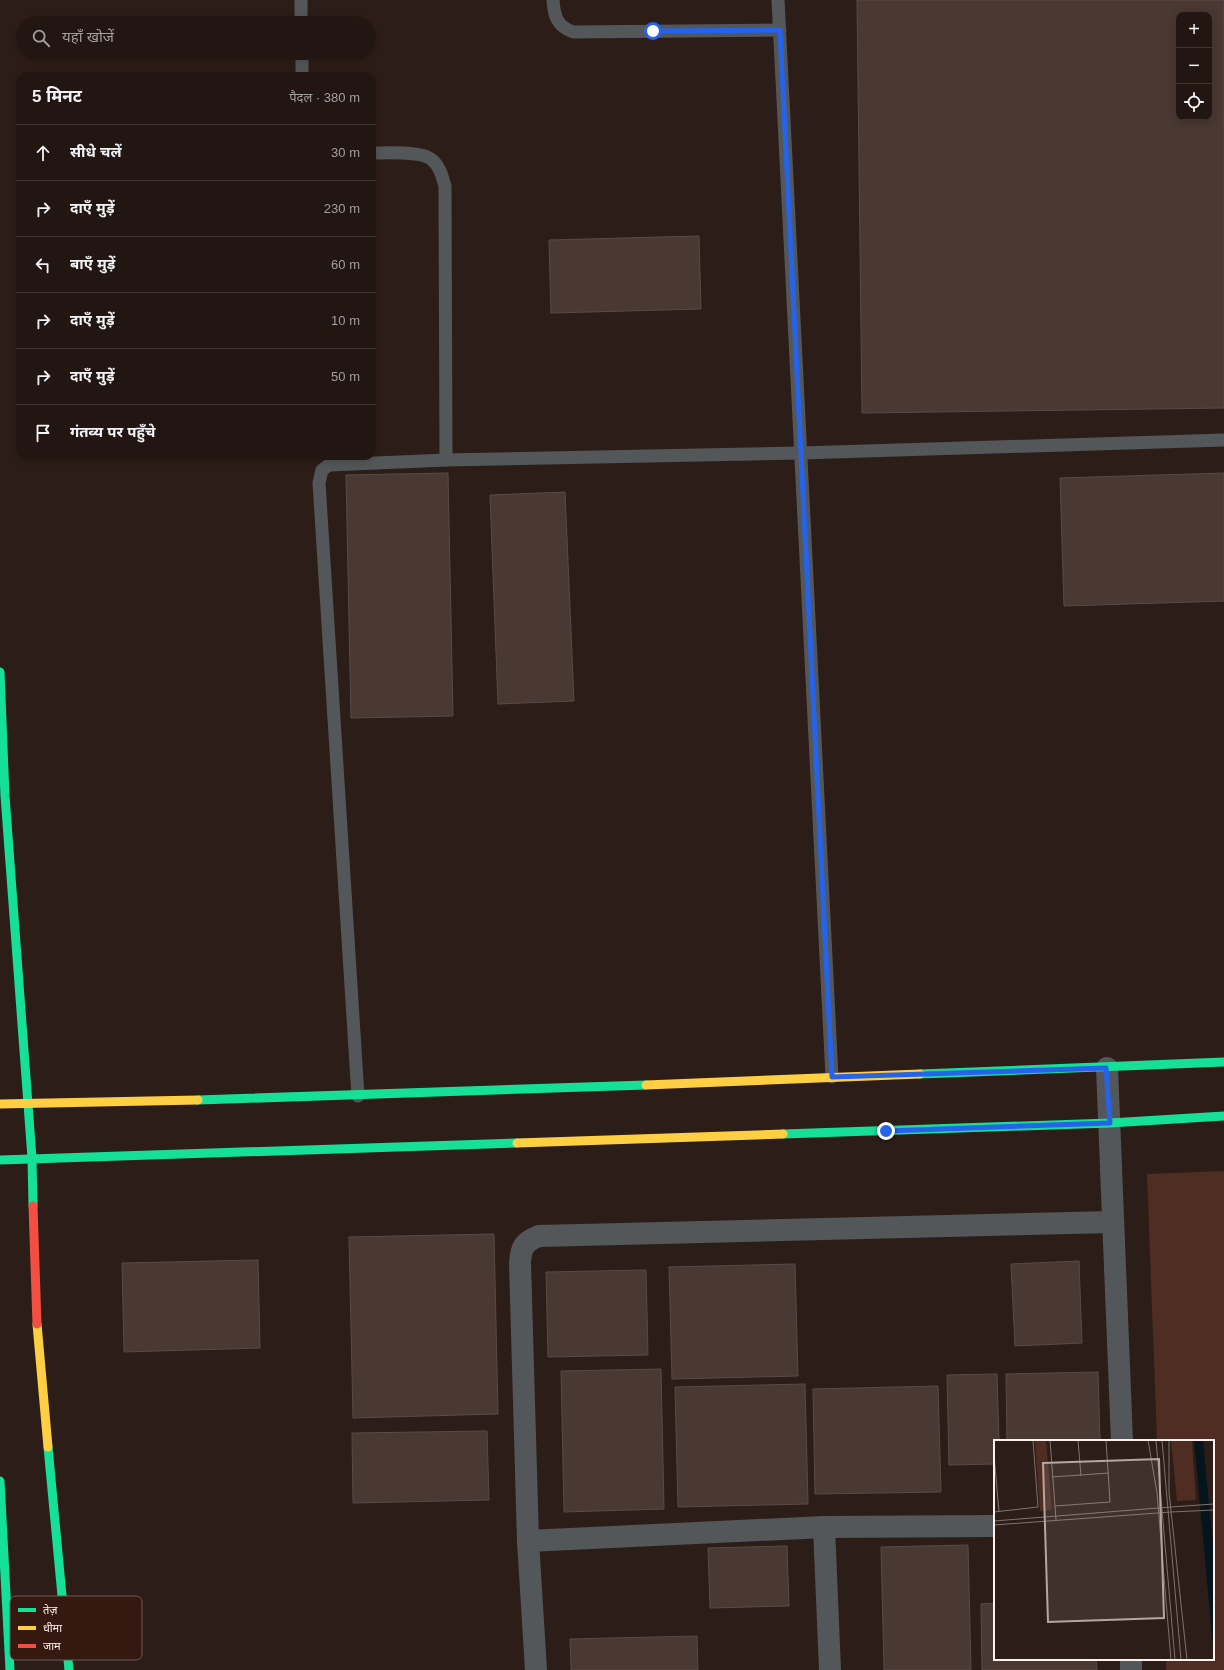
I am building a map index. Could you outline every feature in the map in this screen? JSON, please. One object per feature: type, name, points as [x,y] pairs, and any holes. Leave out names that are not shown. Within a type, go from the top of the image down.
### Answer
[{"type":"main road","points":[[0,672],[5,796],[32,1158],[36,1318],[62,1596]]},
{"type":"main road","points":[[0,1104],[277,1099],[832,1077],[1106,1068],[1224,1062]]},
{"type":"main road","points":[[0,1160],[1110,1123],[1224,1116]]},
{"type":"main road","points":[[0,1481],[10,1670]]},
{"type":"main road","points":[[68,1660],[69,1670]]},
{"type":"street","points":[[1106,1068],[1110,1123],[1122,1440]]},
{"type":"street","points":[[536,1670],[528,1541],[520,1263],[521,1252],[527,1241],[539,1236],[1113,1222]]},
{"type":"street","points":[[528,1541],[824,1528],[994,1526]]},
{"type":"street","points":[[824,1528],[830,1670]]},
{"type":"lane","points":[[301,0],[301,16]]},
{"type":"lane","points":[[553,0],[557,21],[564,29],[574,32],[780,30]]},
{"type":"lane","points":[[778,0],[832,1077]]},
{"type":"lane","points":[[302,60],[302,72]]},
{"type":"lane","points":[[376,153],[415,154],[431,158],[441,171],[445,186],[446,460]]},
{"type":"lane","points":[[358,1096],[320,477],[322,470],[329,465],[446,460],[801,453],[1224,440]]},
{"type":"shaded area","points":[[1224,1171],[1224,1670],[1166,1670],[1166,1660],[1214,1660],[1214,1440],[1157,1440],[1147,1174]]},
{"type":"building","points":[[857,0],[1224,0],[1224,408],[862,413]]},
{"type":"building","points":[[699,236],[701,309],[551,313],[549,240]]},
{"type":"building","points":[[448,473],[453,716],[351,718],[346,475]]},
{"type":"building","points":[[1224,473],[1224,601],[1064,606],[1060,478]]},
{"type":"building","points":[[565,492],[574,701],[498,704],[490,495]]},
{"type":"building","points":[[494,1234],[498,1414],[353,1418],[349,1237]]},
{"type":"building","points":[[258,1260],[260,1348],[124,1352],[122,1263]]},
{"type":"building","points":[[1079,1261],[1082,1343],[1015,1346],[1011,1264]]},
{"type":"building","points":[[795,1264],[798,1376],[672,1379],[669,1267]]},
{"type":"building","points":[[646,1270],[648,1355],[548,1357],[546,1272]]},
{"type":"building","points":[[661,1369],[664,1509],[564,1512],[561,1371]]},
{"type":"building","points":[[1098,1372],[1100,1440],[1007,1440],[1006,1374]]},
{"type":"building","points":[[997,1374],[999,1440],[994,1440],[994,1464],[949,1465],[947,1375]]},
{"type":"building","points":[[805,1384],[808,1504],[678,1507],[675,1387]]},
{"type":"building","points":[[938,1386],[941,1492],[815,1494],[813,1389]]},
{"type":"building","points":[[487,1431],[489,1500],[353,1503],[352,1433]]},
{"type":"building","points":[[968,1545],[971,1670],[884,1670],[881,1547]]},
{"type":"building","points":[[787,1546],[789,1606],[710,1608],[708,1548]]},
{"type":"building","points":[[994,1603],[994,1660],[1096,1660],[1097,1670],[982,1670],[981,1604]]},
{"type":"building","points":[[697,1636],[698,1670],[571,1670],[570,1639]]},
{"type":"traffic: fast","points":[[0,672],[5,796],[32,1158],[33,1206]]},
{"type":"traffic: fast","points":[[920,1074],[1224,1062]]},
{"type":"traffic: fast","points":[[198,1100],[646,1085]]},
{"type":"traffic: fast","points":[[783,1134],[1110,1123],[1224,1116]]},
{"type":"traffic: fast","points":[[0,1160],[517,1143]]},
{"type":"traffic: fast","points":[[48,1447],[62,1596]]},
{"type":"traffic: fast","points":[[0,1481],[10,1670]]},
{"type":"traffic: fast","points":[[68,1660],[69,1670]]},
{"type":"traffic: slow","points":[[646,1085],[920,1074]]},
{"type":"traffic: slow","points":[[0,1104],[198,1100]]},
{"type":"traffic: slow","points":[[517,1143],[783,1134]]},
{"type":"traffic: slow","points":[[37,1324],[48,1447]]},
{"type":"traffic: jam","points":[[33,1206],[37,1324]]},
{"type":"route","points":[[653,31],[780,30],[832,1077],[1106,1068],[1110,1123],[886,1131]]}]
